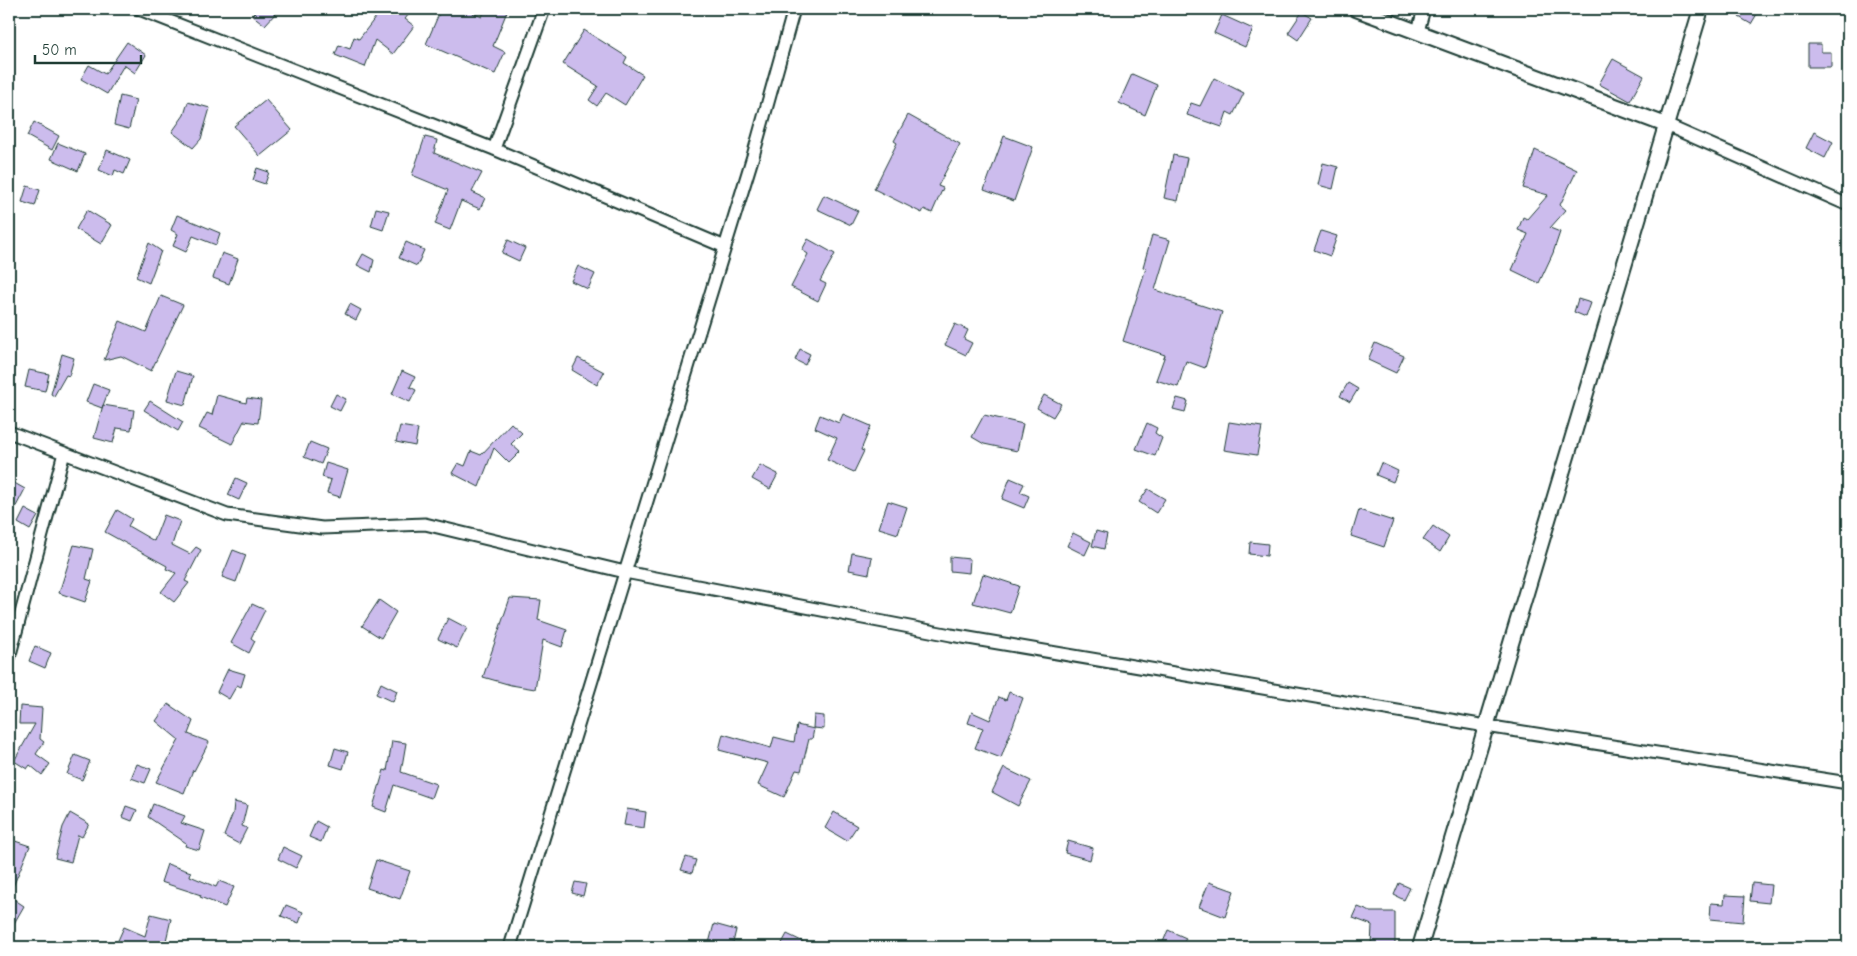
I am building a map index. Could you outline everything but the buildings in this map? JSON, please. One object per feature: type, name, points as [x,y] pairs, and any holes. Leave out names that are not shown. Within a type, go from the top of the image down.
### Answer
[{"type":"street","points":[[139,9],[494,149],[725,247]]},
{"type":"street","points":[[494,149],[544,9]]},
{"type":"street","points":[[510,947],[725,247],[794,9]]},
{"type":"street","points":[[1356,9],[1666,124],[1848,205]]},
{"type":"street","points":[[1418,31],[1424,9]]},
{"type":"street","points":[[1420,947],[1701,9]]},
{"type":"street","points":[[9,432],[227,515],[322,528],[425,524],[624,572],[951,635],[1486,726],[1848,783]]},
{"type":"street","points":[[9,658],[64,453]]}]
